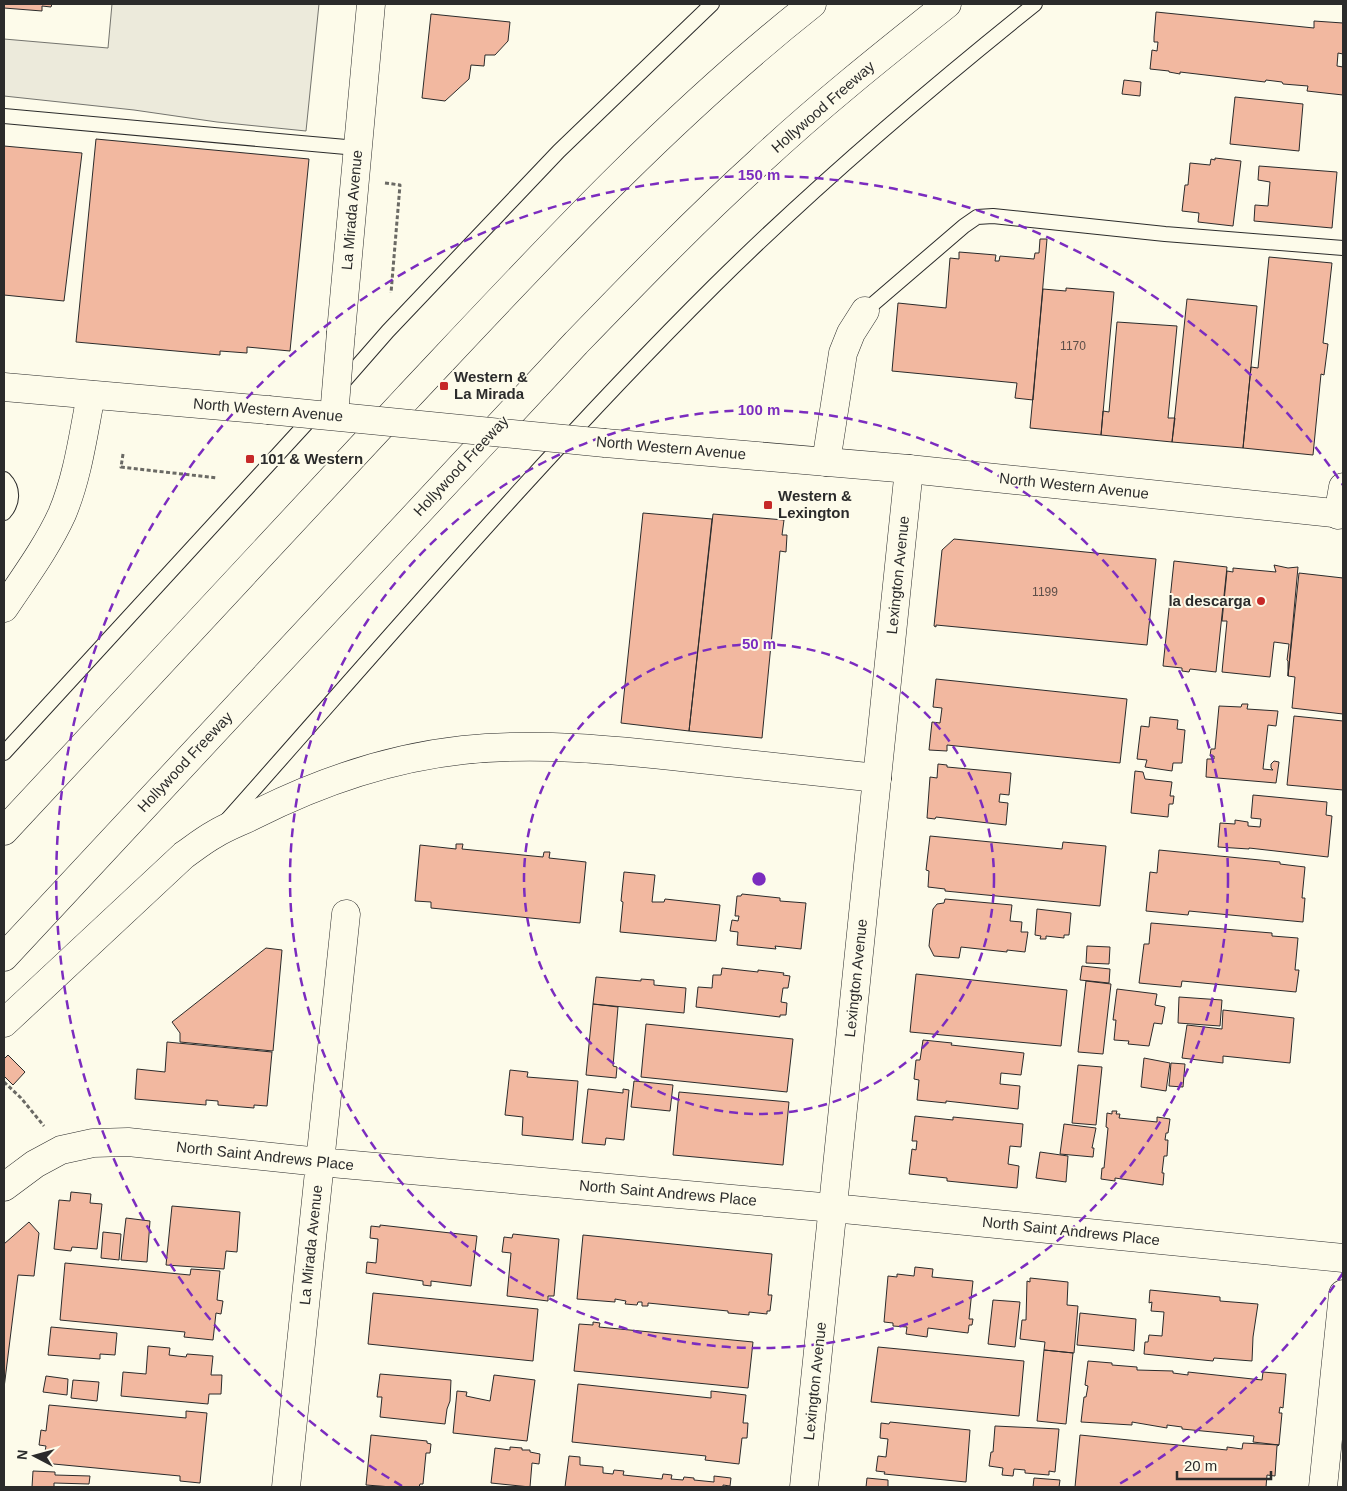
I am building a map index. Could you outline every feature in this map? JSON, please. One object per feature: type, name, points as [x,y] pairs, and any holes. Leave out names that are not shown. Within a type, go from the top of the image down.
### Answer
[{"type":"main road","name":"La Mirada Avenue","points":[[334,416],[371,4]]},
{"type":"main road","points":[[4,831],[510,288],[606,188],[701,99],[812,4]]},
{"type":"main road","name":"Hollywood Freeway","points":[[4,957],[569,350],[670,246],[766,155],[857,76],[947,4]]},
{"type":"main road","points":[[826,462],[843,354],[851,333],[865,311]]},
{"type":"main road","name":"North Western Avenue","points":[[4,387],[909,469],[1342,516]]},
{"type":"main road","points":[[4,608],[44,547],[62,514],[73,481],[91,395]]},
{"type":"main road","name":"Lexington Avenue","points":[[804,1487],[909,469]]},
{"type":"main road","points":[[1342,516],[1343,487]]},
{"type":"main road","points":[[4,1023],[184,855],[215,834],[284,800],[329,781],[374,767],[421,755],[464,750],[554,747],[640,753],[877,778]]},
{"type":"main road","name":"La Mirada Avenue","points":[[286,1487],[346,914]]},
{"type":"main road","name":"North Saint Andrews Place","points":[[4,1187],[35,1164],[60,1150],[93,1143],[128,1142],[320,1162],[833,1208],[1343,1258]]},
{"type":"main road","points":[[1322,1487],[1343,1294]]},
{"type":"lane","points":[[4,753],[330,398],[388,331],[559,151],[712,4]]},
{"type":"lane","points":[[215,834],[425,595],[628,374],[715,285],[796,208],[885,129],[939,82],[1035,4]]},
{"type":"lane","points":[[4,116],[358,148]]},
{"type":"lane","points":[[865,311],[977,217],[993,216],[1165,234],[1343,248]]},
{"type":"lane","points":[[4,479],[8,483],[12,495],[9,507],[4,513]]},
{"type":"path","points":[[388,331],[400,185]]},
{"type":"path","points":[[123,454],[121,467],[217,478]]},
{"type":"path","points":[[4,1082],[39,1118]]},
{"type":"shaded area","points":[[112,4],[319,4],[306,131],[4,96],[4,39],[108,48]]},
{"type":"building","points":[[4,4],[52,4],[51,7],[42,6],[42,11],[4,8]]},
{"type":"building","points":[[1156,12],[1314,28],[1314,21],[1343,23],[1343,54],[1338,53],[1337,66],[1343,67],[1343,95],[1307,91],[1308,86],[1283,84],[1282,82],[1266,80],[1265,82],[1180,72],[1180,74],[1150,69],[1152,50],[1157,51],[1158,42],[1154,42]]},
{"type":"building","points":[[431,14],[510,22],[508,41],[495,55],[485,55],[484,66],[471,65],[469,79],[445,101],[422,98]]},
{"type":"building","points":[[1124,80],[1141,82],[1140,96],[1122,94]]},
{"type":"building","points":[[1235,97],[1303,104],[1299,151],[1230,144]]},
{"type":"building","points":[[96,139],[309,159],[290,351],[247,347],[247,353],[220,351],[220,355],[76,342]]},
{"type":"building","points":[[4,146],[82,153],[64,301],[4,295]]},
{"type":"building","points":[[1215,158],[1241,161],[1233,226],[1198,222],[1199,213],[1182,211],[1185,185],[1188,185],[1190,163],[1210,165],[1211,159],[1215,160]]},
{"type":"building","points":[[1259,166],[1337,172],[1332,228],[1254,221],[1255,205],[1268,206],[1270,182],[1258,180]]},
{"type":"building","points":[[1040,239],[1047,239],[1033,400],[1015,398],[1017,383],[892,371],[898,303],[946,308],[950,258],[959,259],[959,252],[996,255],[995,261],[999,261],[1000,256],[1034,259],[1035,253],[1039,253]]},
{"type":"building","points":[[1269,257],[1332,263],[1323,343],[1328,344],[1324,375],[1321,374],[1313,455],[1243,448],[1251,367],[1258,368]]},
{"type":"building","points":[[1066,288],[1114,292],[1101,435],[1030,428],[1043,289],[1066,291]]},
{"type":"building","points":[[1187,299],[1257,306],[1243,448],[1172,442]]},
{"type":"building","points":[[1117,322],[1177,326],[1168,418],[1175,418],[1172,442],[1101,435],[1103,411],[1109,412]]},
{"type":"building","points":[[643,513],[712,519],[689,731],[621,723]]},
{"type":"building","points":[[713,514],[784,520],[782,535],[787,535],[786,552],[780,551],[762,738],[689,731]]},
{"type":"building","points":[[954,539],[1156,559],[1147,645],[934,626],[942,550]]},
{"type":"building","points":[[1174,561],[1227,567],[1216,672],[1190,669],[1189,672],[1182,671],[1182,668],[1163,666]]},
{"type":"building","points":[[1274,565],[1288,568],[1298,567],[1288,676],[1289,644],[1274,642],[1270,677],[1222,672],[1227,621],[1222,621],[1227,571],[1233,572],[1233,568],[1276,572]]},
{"type":"building","points":[[1299,573],[1343,578],[1343,714],[1292,708],[1295,677],[1288,676]]},
{"type":"building","points":[[936,679],[1127,699],[1120,763],[947,745],[947,751],[929,750],[932,722],[940,723],[942,708],[933,707]]},
{"type":"building","points":[[1242,704],[1248,704],[1247,709],[1278,711],[1276,726],[1268,725],[1263,769],[1273,770],[1271,764],[1274,761],[1279,762],[1276,783],[1206,777],[1207,759],[1214,759],[1214,756],[1210,756],[1211,749],[1215,749],[1219,706],[1241,707]]},
{"type":"building","points":[[1294,716],[1343,721],[1343,790],[1287,785]]},
{"type":"building","points":[[1150,717],[1178,720],[1177,729],[1185,730],[1182,763],[1173,763],[1172,771],[1145,767],[1147,760],[1137,759],[1141,726],[1149,727]]},
{"type":"building","points":[[938,764],[947,765],[947,767],[1011,773],[1009,795],[1000,794],[999,802],[1008,803],[1006,825],[936,817],[935,819],[927,818],[930,777],[937,778]]},
{"type":"building","points":[[1135,771],[1143,772],[1145,779],[1172,782],[1170,796],[1174,796],[1173,804],[1169,804],[1168,817],[1131,813]]},
{"type":"building","points":[[1253,795],[1327,802],[1326,815],[1332,816],[1328,857],[1249,848],[1218,847],[1220,823],[1235,824],[1235,820],[1248,822],[1248,826],[1260,827],[1261,819],[1251,818]]},
{"type":"building","points":[[930,836],[1062,849],[1063,842],[1106,846],[1100,906],[945,891],[945,889],[928,887],[929,871],[926,870]]},
{"type":"building","points":[[456,844],[463,844],[462,849],[543,857],[544,852],[550,852],[549,858],[586,862],[580,923],[431,908],[431,902],[415,901],[420,845],[456,849]]},
{"type":"building","points":[[1159,850],[1280,862],[1280,864],[1305,867],[1302,898],[1305,898],[1303,922],[1189,911],[1188,915],[1146,911],[1150,872],[1157,873]]},
{"type":"building","points":[[624,872],[655,875],[652,902],[664,902],[665,899],[720,905],[716,941],[620,932]]},
{"type":"building","points":[[742,894],[780,898],[780,901],[806,903],[801,949],[775,946],[776,949],[737,945],[738,932],[730,931],[732,920],[738,921],[739,916],[735,916],[737,896]]},
{"type":"building","points":[[945,899],[1012,905],[1010,921],[1022,922],[1021,932],[1028,932],[1025,952],[961,947],[959,958],[934,956],[929,946],[933,909],[937,904],[944,903]]},
{"type":"building","points":[[1037,909],[1071,913],[1069,935],[1064,935],[1064,938],[1046,936],[1046,939],[1040,939],[1041,936],[1035,935]]},
{"type":"building","points":[[1151,923],[1272,933],[1272,936],[1298,938],[1295,970],[1299,970],[1296,992],[1182,981],[1181,987],[1139,983],[1144,944],[1149,944]]},
{"type":"building","points":[[1087,946],[1110,947],[1109,964],[1086,963]]},
{"type":"building","points":[[266,948],[282,950],[273,1051],[180,1042],[180,1033],[172,1022]]},
{"type":"building","points":[[1082,966],[1110,969],[1109,983],[1080,980]]},
{"type":"building","points":[[722,968],[784,973],[783,975],[790,976],[788,988],[783,988],[781,1002],[787,1003],[786,1015],[780,1015],[780,1017],[696,1007],[698,987],[712,988],[713,975],[721,975]]},
{"type":"building","points":[[916,974],[1067,990],[1061,1046],[910,1032]]},
{"type":"building","points":[[596,977],[641,981],[641,979],[654,980],[654,985],[686,988],[684,1013],[593,1004]]},
{"type":"building","points":[[1086,981],[1111,984],[1103,1054],[1078,1052]]},
{"type":"building","points":[[1117,989],[1157,994],[1155,1005],[1165,1007],[1162,1024],[1154,1023],[1149,1046],[1128,1044],[1129,1041],[1114,1040],[1116,1020],[1113,1020]]},
{"type":"building","points":[[1179,997],[1222,1000],[1220,1026],[1178,1023]]},
{"type":"building","points":[[593,1004],[618,1007],[613,1066],[617,1067],[616,1078],[586,1075]]},
{"type":"building","points":[[1223,1010],[1294,1018],[1290,1063],[1223,1056],[1223,1063],[1182,1058],[1187,1025],[1222,1029]]},
{"type":"building","points":[[646,1024],[793,1039],[787,1092],[641,1077]]},
{"type":"building","points":[[923,1040],[1024,1053],[1021,1075],[1001,1073],[1000,1084],[1020,1086],[1018,1109],[946,1101],[946,1103],[917,1100],[919,1080],[914,1079],[916,1060],[920,1060]]},
{"type":"building","points":[[167,1042],[272,1052],[267,1106],[254,1105],[254,1108],[218,1105],[218,1101],[206,1100],[206,1105],[135,1099],[137,1069],[165,1072]]},
{"type":"building","points":[[8,1055],[25,1072],[13,1085],[4,1076],[4,1059]]},
{"type":"building","points":[[1144,1058],[1170,1063],[1166,1091],[1141,1087]]},
{"type":"building","points":[[1171,1063],[1185,1064],[1183,1087],[1169,1086]]},
{"type":"building","points":[[1078,1065],[1102,1067],[1096,1125],[1072,1123]]},
{"type":"building","points":[[510,1070],[528,1072],[527,1077],[578,1081],[573,1140],[522,1135],[523,1117],[505,1115]]},
{"type":"building","points":[[634,1081],[673,1085],[670,1111],[631,1107]]},
{"type":"building","points":[[588,1089],[623,1093],[623,1089],[629,1090],[624,1140],[606,1138],[605,1145],[582,1143]]},
{"type":"building","points":[[679,1092],[789,1102],[783,1165],[673,1155]]},
{"type":"building","points":[[1112,1111],[1117,1111],[1116,1114],[1120,1114],[1119,1118],[1157,1122],[1157,1117],[1170,1119],[1165,1140],[1168,1140],[1167,1156],[1164,1156],[1162,1173],[1164,1173],[1163,1185],[1115,1178],[1115,1181],[1101,1179],[1108,1128],[1106,1127],[1107,1113],[1112,1114]]},
{"type":"building","points":[[915,1116],[953,1120],[953,1117],[1023,1124],[1021,1147],[1010,1146],[1008,1164],[1019,1166],[1017,1188],[947,1181],[947,1178],[909,1174],[912,1149],[916,1150],[917,1141],[912,1141]]},
{"type":"building","points":[[1064,1124],[1096,1128],[1092,1148],[1094,1148],[1093,1157],[1060,1154]]},
{"type":"building","points":[[1040,1152],[1068,1156],[1066,1182],[1036,1178]]},
{"type":"building","points":[[71,1192],[91,1194],[90,1203],[102,1204],[97,1249],[72,1247],[71,1251],[54,1249],[59,1200],[70,1201]]},
{"type":"building","points":[[172,1206],[240,1212],[237,1252],[226,1251],[224,1269],[166,1265]]},
{"type":"building","points":[[126,1218],[150,1221],[147,1262],[121,1260]]},
{"type":"building","points":[[29,1222],[39,1233],[34,1276],[18,1275],[4,1388],[4,1244]]},
{"type":"building","points":[[380,1225],[477,1236],[471,1286],[431,1281],[431,1286],[423,1285],[423,1281],[366,1273],[367,1262],[376,1263],[378,1239],[370,1238],[371,1226],[380,1227]]},
{"type":"building","points":[[103,1232],[121,1234],[119,1260],[101,1258]]},
{"type":"building","points":[[513,1234],[559,1239],[554,1296],[548,1296],[548,1301],[507,1296],[511,1253],[502,1252],[504,1237],[512,1238]]},
{"type":"building","points":[[583,1235],[772,1254],[768,1295],[772,1295],[770,1311],[767,1311],[767,1314],[749,1312],[749,1315],[648,1303],[648,1306],[642,1306],[642,1302],[638,1302],[637,1305],[625,1304],[626,1301],[615,1299],[615,1302],[577,1299]]},
{"type":"building","points":[[65,1263],[190,1275],[191,1269],[220,1271],[217,1300],[223,1301],[221,1314],[216,1313],[213,1340],[184,1337],[185,1332],[60,1320]]},
{"type":"building","points":[[915,1267],[933,1269],[932,1277],[973,1281],[969,1319],[973,1319],[972,1325],[969,1325],[968,1333],[928,1328],[927,1337],[906,1334],[907,1327],[893,1326],[893,1323],[884,1322],[888,1276],[897,1277],[897,1274],[914,1276]]},
{"type":"building","points":[[1030,1278],[1068,1282],[1067,1305],[1078,1306],[1074,1353],[1044,1350],[1045,1342],[1020,1339],[1022,1320],[1026,1320],[1027,1281],[1030,1282]]},
{"type":"building","points":[[1150,1290],[1220,1297],[1220,1301],[1258,1304],[1253,1337],[1252,1361],[1214,1358],[1213,1361],[1144,1354],[1145,1342],[1148,1342],[1149,1335],[1162,1336],[1164,1312],[1151,1311],[1152,1302],[1149,1303]]},
{"type":"building","points":[[373,1293],[538,1309],[533,1361],[368,1344]]},
{"type":"building","points":[[993,1300],[1020,1302],[1015,1347],[988,1344]]},
{"type":"building","points":[[1080,1313],[1136,1319],[1134,1351],[1077,1345]]},
{"type":"building","points":[[593,1322],[600,1323],[599,1327],[753,1342],[748,1388],[574,1371],[579,1324],[593,1325]]},
{"type":"building","points":[[51,1327],[117,1333],[115,1355],[100,1354],[100,1359],[48,1355]]},
{"type":"building","points":[[148,1346],[170,1348],[169,1355],[186,1357],[187,1354],[213,1356],[211,1375],[222,1375],[221,1394],[209,1394],[208,1404],[121,1396],[123,1372],[146,1374]]},
{"type":"building","points":[[878,1347],[1024,1361],[1019,1416],[871,1402]]},
{"type":"building","points":[[1044,1350],[1073,1353],[1066,1424],[1037,1421]]},
{"type":"building","points":[[1088,1361],[1137,1367],[1137,1370],[1173,1371],[1173,1373],[1188,1375],[1188,1372],[1262,1380],[1263,1372],[1286,1374],[1283,1408],[1280,1407],[1279,1413],[1282,1413],[1279,1445],[1253,1442],[1254,1436],[1182,1429],[1182,1427],[1167,1425],[1167,1428],[1132,1422],[1132,1425],[1081,1422],[1084,1397],[1086,1397],[1088,1386],[1085,1385]]},
{"type":"building","points":[[380,1374],[451,1380],[450,1401],[445,1424],[380,1417],[382,1397],[377,1397]]},
{"type":"building","points":[[494,1375],[535,1380],[527,1441],[453,1433],[457,1391],[467,1392],[466,1396],[490,1401]]},
{"type":"building","points":[[46,1376],[68,1379],[67,1395],[43,1392]]},
{"type":"building","points":[[73,1380],[99,1382],[97,1401],[71,1398]]},
{"type":"building","points":[[578,1384],[711,1398],[711,1391],[746,1395],[743,1423],[748,1423],[747,1438],[742,1438],[739,1464],[705,1460],[706,1456],[572,1442]]},
{"type":"building","points":[[49,1405],[186,1418],[186,1411],[207,1413],[200,1483],[180,1481],[180,1476],[43,1463],[46,1446],[39,1445],[41,1430],[46,1431]]},
{"type":"building","points":[[890,1422],[970,1430],[966,1482],[884,1474],[885,1472],[876,1471],[878,1456],[886,1457],[888,1439],[880,1438],[881,1423],[889,1424]]},
{"type":"building","points":[[995,1426],[1059,1429],[1055,1472],[1049,1471],[1049,1475],[1025,1473],[1025,1470],[1014,1469],[1013,1476],[1002,1475],[1003,1468],[989,1466],[991,1452],[993,1452]]},
{"type":"building","points":[[371,1435],[427,1441],[427,1443],[431,1444],[430,1453],[426,1453],[423,1484],[420,1484],[419,1487],[366,1485]]},
{"type":"building","points":[[1080,1435],[1227,1450],[1227,1447],[1242,1449],[1243,1443],[1279,1445],[1277,1446],[1275,1476],[1267,1475],[1266,1487],[1075,1487]]},
{"type":"building","points":[[510,1447],[522,1448],[522,1450],[530,1450],[530,1452],[540,1454],[539,1464],[532,1463],[530,1487],[491,1483],[495,1448],[510,1450]]},
{"type":"building","points":[[569,1456],[580,1457],[580,1465],[603,1467],[603,1473],[613,1474],[614,1470],[624,1471],[623,1475],[662,1479],[663,1474],[672,1475],[671,1479],[683,1480],[684,1477],[714,1482],[714,1476],[731,1478],[730,1486],[565,1487]]},
{"type":"building","points":[[33,1471],[55,1472],[55,1475],[90,1476],[89,1484],[54,1483],[54,1487],[32,1487]]},
{"type":"building","points":[[867,1478],[888,1480],[888,1487],[866,1487]]},
{"type":"building","points":[[1034,1478],[1060,1480],[1059,1487],[1033,1487]]},
{"type":"place","name":"Western & La Mirada","points":[[444,386]]},
{"type":"place","name":"101 & Western","points":[[250,459]]},
{"type":"place","name":"Western & Lexington","points":[[768,505]]},
{"type":"place","name":"la descarga","points":[[1261,601]]}]
